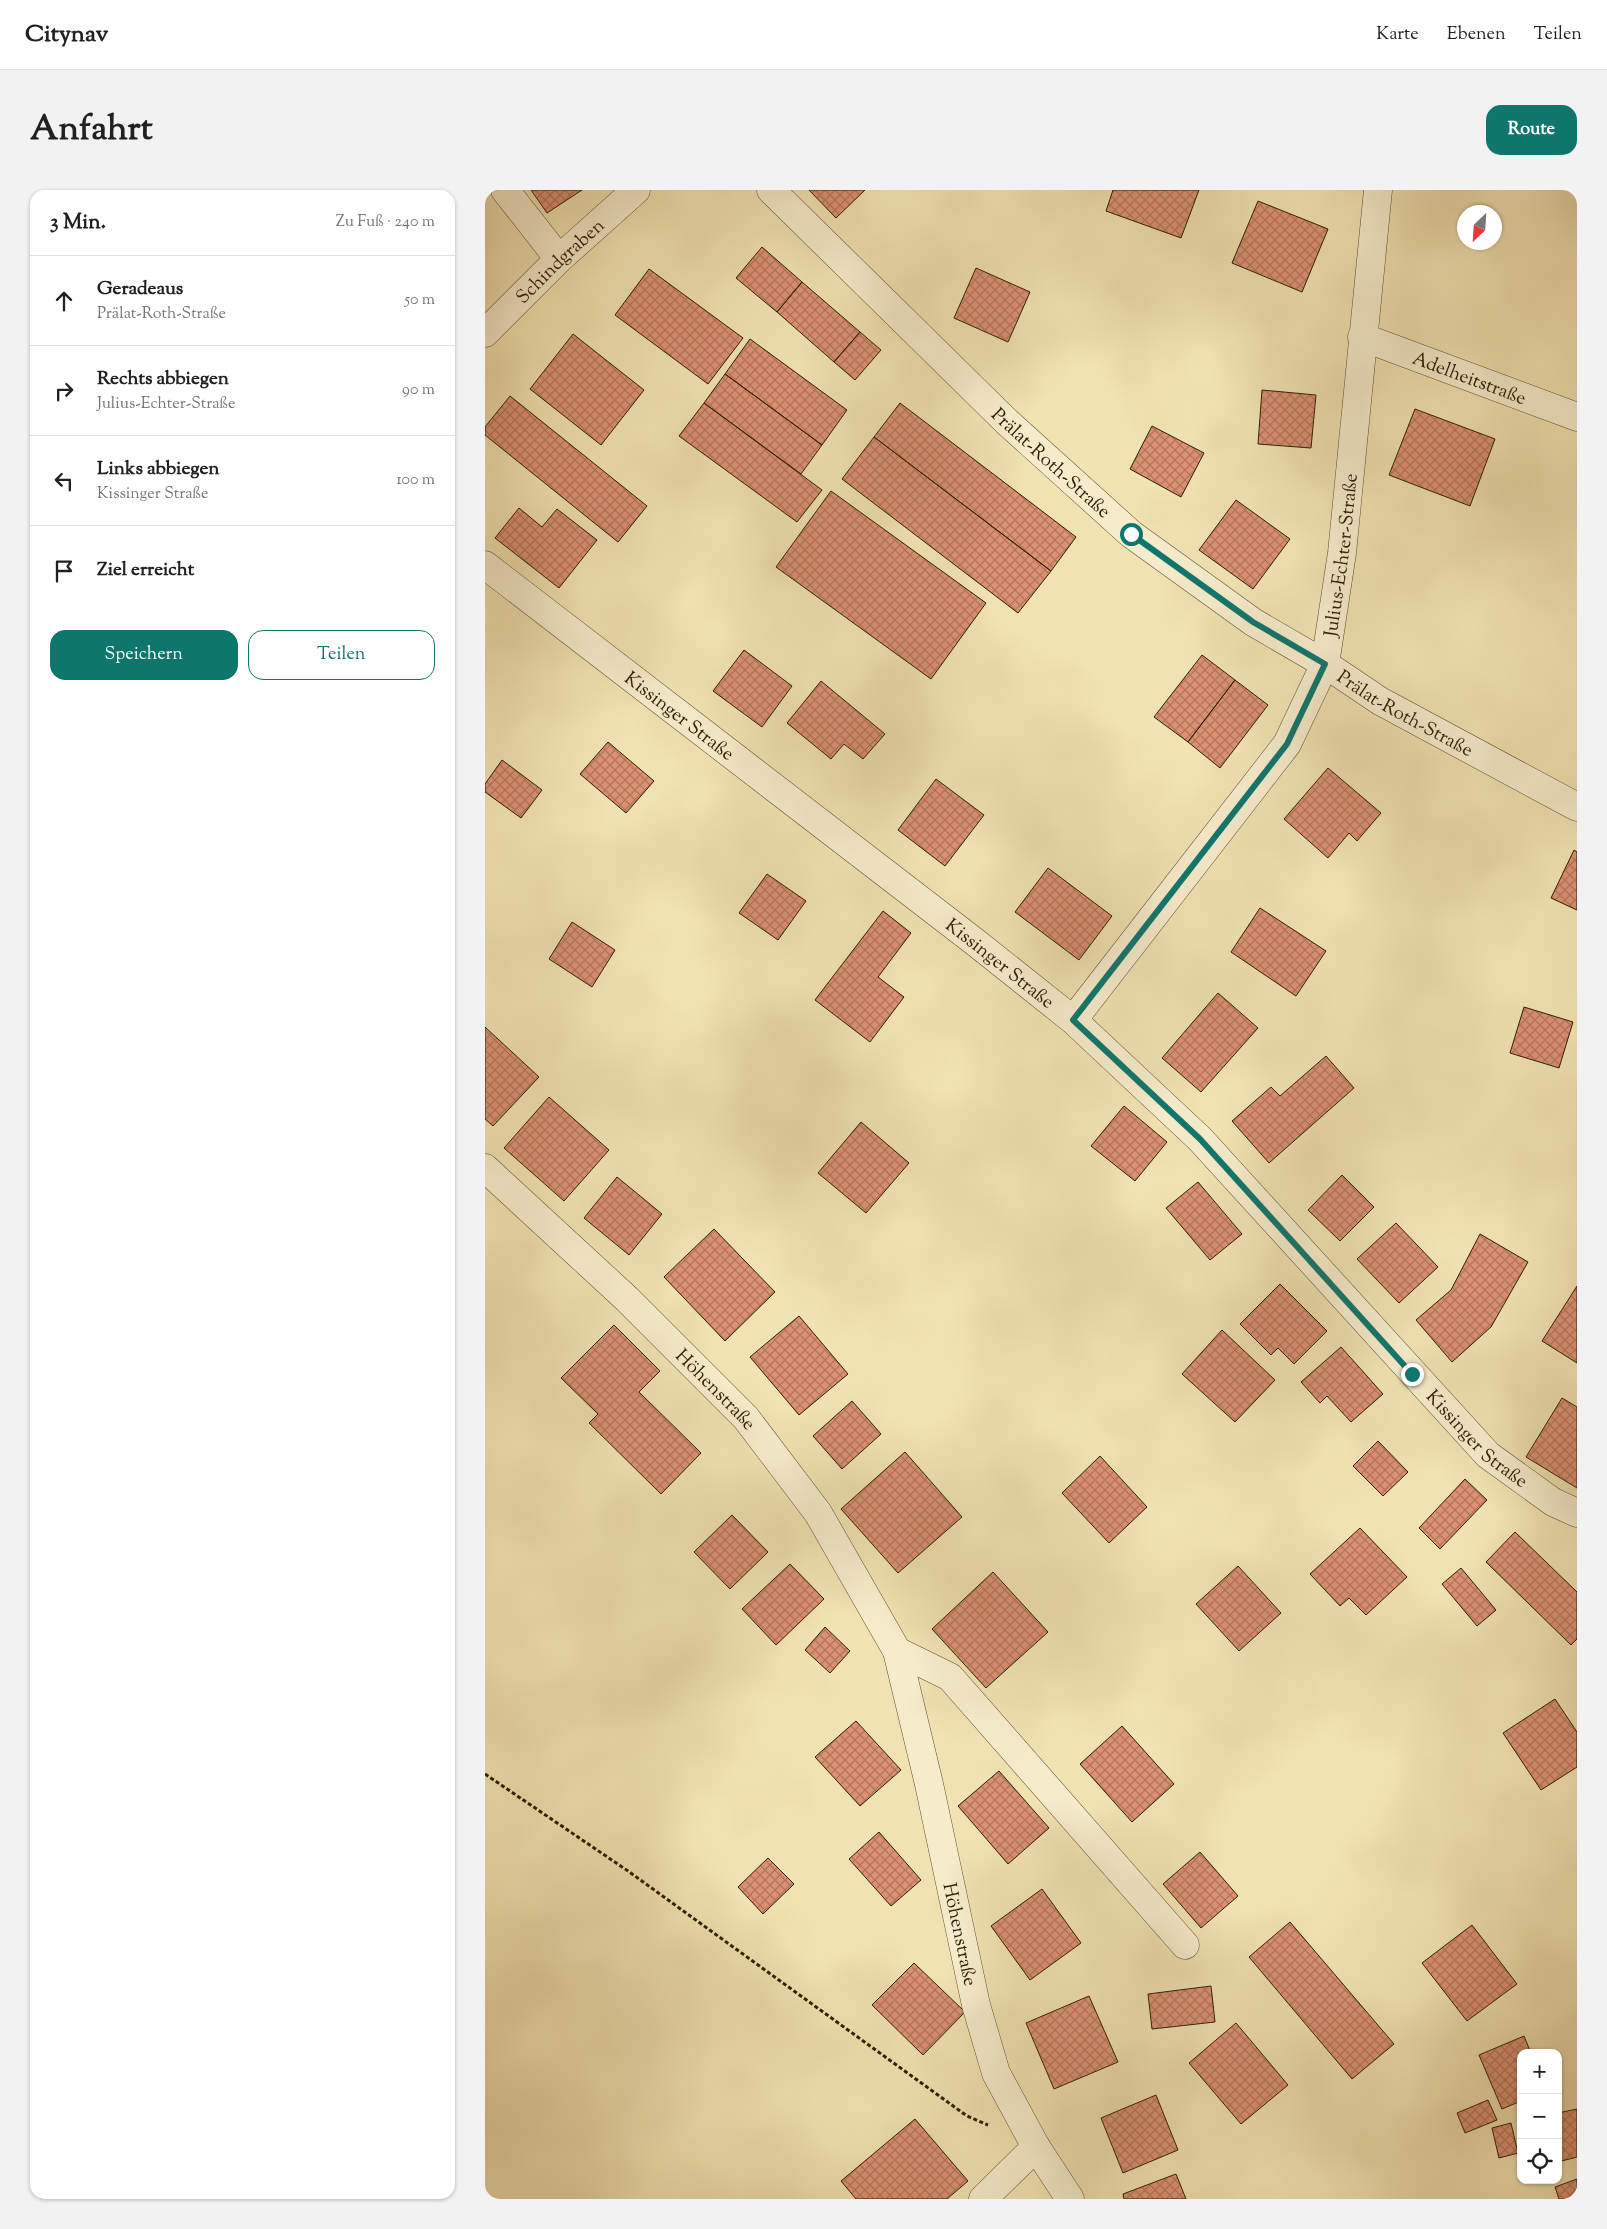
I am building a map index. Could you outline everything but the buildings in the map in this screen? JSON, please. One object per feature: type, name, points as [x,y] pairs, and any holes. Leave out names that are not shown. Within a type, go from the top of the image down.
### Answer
[{"type":"street","points":[[505,190],[559,259]]},
{"type":"street","name":"Schindgraben","points":[[485,333],[559,259],[636,190]]},
{"type":"street","name":"Prälat-Roth-Straße","points":[[771,190],[1006,421],[1131,534],[1253,622],[1325,664],[1380,701],[1577,807]]},
{"type":"street","name":"Julius-Echter-Straße","points":[[1073,1020],[1287,744],[1325,664],[1341,553],[1378,190]]},
{"type":"street","name":"Adelheitstraße","points":[[1362,337],[1577,417]]},
{"type":"street","name":"Kissinger Straße","points":[[485,565],[975,942],[1073,1020],[1200,1139],[1488,1455],[1553,1502],[1577,1513]]},
{"type":"street","name":"Höhenstraße","points":[[485,1168],[627,1299],[746,1418],[818,1513],[897,1651],[929,1784],[976,2005],[997,2073],[1036,2147],[1070,2199]]},
{"type":"street","points":[[897,1651],[950,1678],[1185,1945]]},
{"type":"street","points":[[983,2199],[1036,2147]]},
{"type":"path","points":[[485,1774],[628,1871],[967,2116],[993,2128]]},
{"type":"route","points":[[1131,534],[1253,622],[1325,664],[1287,744],[1073,1020],[1200,1139],[1412,1374]]}]
